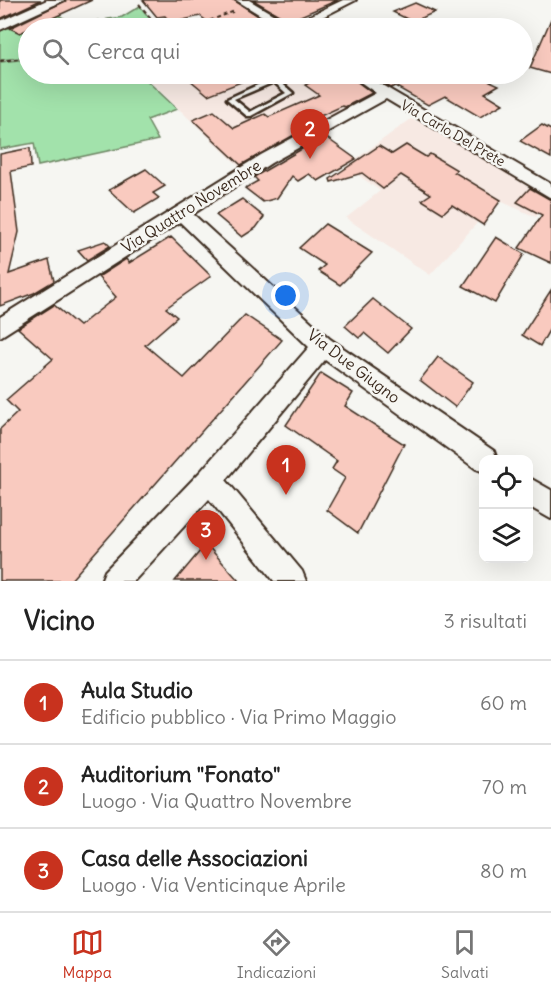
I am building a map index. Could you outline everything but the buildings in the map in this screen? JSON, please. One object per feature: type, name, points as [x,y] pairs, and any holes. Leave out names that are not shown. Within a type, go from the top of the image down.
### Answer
[{"type":"street","points":[[0,26],[58,0]]},
{"type":"street","points":[[314,18],[351,0]]},
{"type":"street","points":[[246,3],[271,18]]},
{"type":"street","name":"Via Carlo Del Prete","points":[[371,84],[551,192]]},
{"type":"street","name":"Via Quattro Novembre","points":[[0,328],[276,153],[386,93]]},
{"type":"street","name":"Via Due Giugno","points":[[180,212],[323,346],[479,455]]},
{"type":"street","points":[[115,581],[210,480],[323,346]]},
{"type":"street","points":[[210,480],[292,581]]},
{"type":"street","points":[[533,493],[551,506]]},
{"type":"lane","points":[[262,84],[230,99],[249,115],[290,93],[277,84]]},
{"type":"path","points":[[212,18],[246,3]]},
{"type":"path","points":[[140,4],[151,18]]},
{"type":"path","points":[[0,61],[18,59]]},
{"type":"shaded area","points":[[153,84],[347,84],[369,98],[296,135],[241,168]]},
{"type":"shaded area","points":[[411,119],[462,144],[548,200],[536,217],[500,201],[483,225],[478,222],[430,275],[346,218],[380,191],[346,166]]},
{"type":"green space","points":[[140,6],[149,18],[115,18],[122,17]]},
{"type":"green space","points":[[7,27],[18,32],[18,58],[0,60],[0,31]]},
{"type":"green space","points":[[18,60],[18,84],[151,84],[177,109],[147,120],[158,140],[38,166],[34,143],[0,149],[0,62]]},
{"type":"place","name":"Auditorium \"Fonato\"","points":[[310,159]]},
{"type":"place","name":"Aula Studio","points":[[286,495]]},
{"type":"place","name":"Casa delle Associazioni","points":[[206,560]]}]
